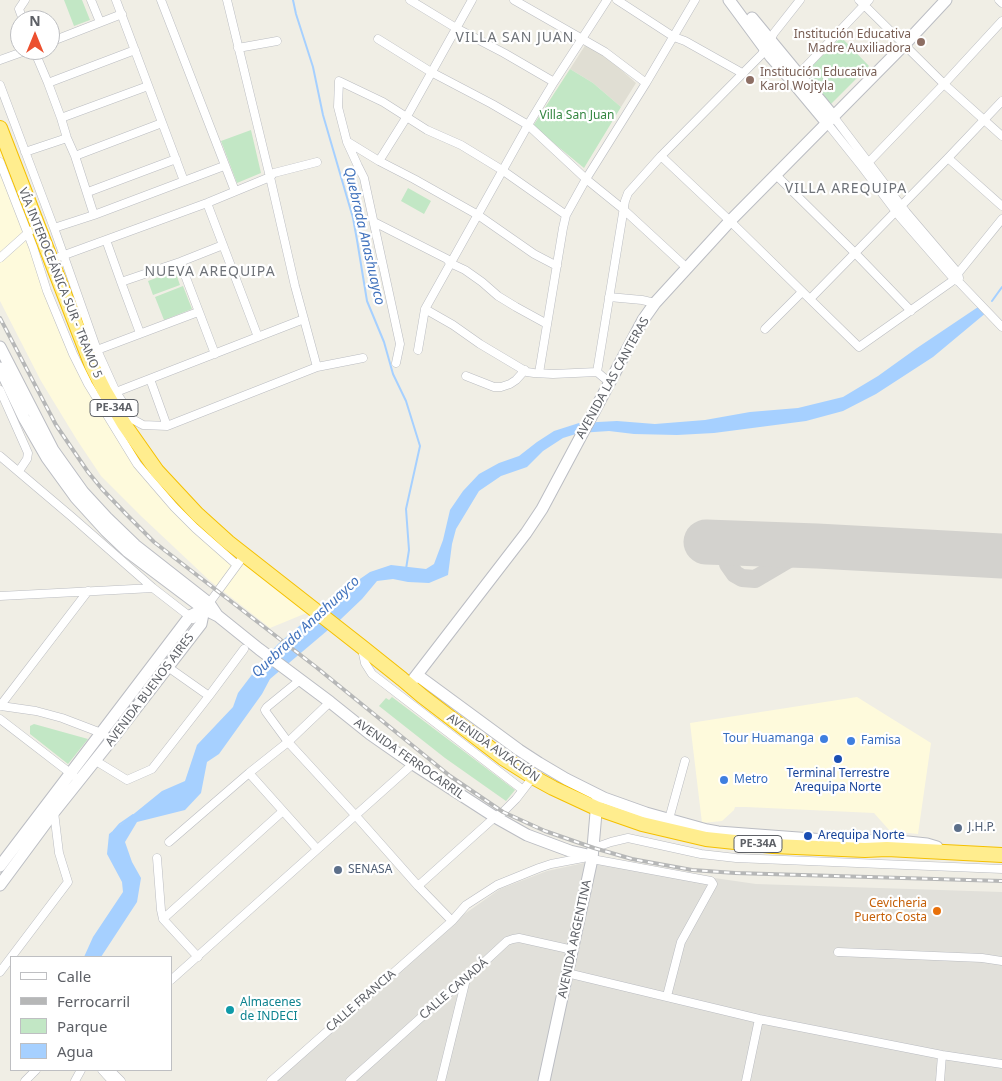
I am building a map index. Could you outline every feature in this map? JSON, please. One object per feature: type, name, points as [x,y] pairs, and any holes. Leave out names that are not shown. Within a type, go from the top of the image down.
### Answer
[{"type":"highway","name":"VÍA INTEROCEÁNICA SUR - TRAMO 5","points":[[0,128],[32,229],[56,258],[92,366],[104,390],[141,449],[157,471],[184,501],[228,542],[241,560],[309,605],[348,636]]},
{"type":"highway","name":"AVENIDA AVIACIÓN","points":[[348,636],[413,680],[422,696],[503,758],[553,788],[597,802],[632,821],[655,828],[707,834],[728,842],[865,850],[886,845],[929,847],[1002,846]]},
{"type":"highway","name":"AVENIDA AVIACIÓN","points":[[929,847],[1002,855]]},
{"type":"street","points":[[91,0],[100,22]]},
{"type":"street","points":[[116,0],[184,181]]},
{"type":"street","points":[[227,0],[295,286],[317,367]]},
{"type":"street","points":[[410,0],[456,28],[554,82]]},
{"type":"street","points":[[380,161],[472,0]]},
{"type":"street","points":[[514,0],[605,52],[646,83]]},
{"type":"street","points":[[418,350],[425,309],[528,125],[607,0]]},
{"type":"street","points":[[617,0],[674,37],[685,41],[742,73]]},
{"type":"street","points":[[539,373],[566,215],[695,0]]},
{"type":"street","points":[[729,0],[767,44]]},
{"type":"street","points":[[738,0],[767,44],[771,57],[795,78],[957,278],[990,316],[1001,325]]},
{"type":"street","points":[[597,372],[623,209],[628,193],[661,156],[762,54],[774,33],[800,0]]},
{"type":"street","name":"AVENIDA LAS CANTERAS","points":[[413,680],[526,533],[546,501],[643,320],[655,303],[730,221],[946,0]]},
{"type":"street","points":[[999,0],[1002,3]]},
{"type":"street","points":[[164,1],[224,166],[235,191]]},
{"type":"street","points":[[795,78],[864,2],[944,84],[1002,136]]},
{"type":"street","points":[[60,38],[122,14]]},
{"type":"street","points":[[866,165],[1002,21]]},
{"type":"street","points":[[378,40],[431,72],[528,125],[687,268]]},
{"type":"street","points":[[238,48],[277,41]]},
{"type":"street","points":[[48,83],[135,50]]},
{"type":"street","points":[[38,60],[88,192],[94,215]]},
{"type":"street","points":[[396,363],[400,344],[364,178],[347,142],[338,106],[339,81],[383,102],[428,130],[461,145],[502,170],[566,215]]},
{"type":"street","points":[[0,84],[54,228],[56,258],[116,392],[134,420],[142,425],[167,426],[317,367],[363,358]]},
{"type":"street","points":[[61,118],[148,86]]},
{"type":"street","points":[[810,299],[1002,101]]},
{"type":"street","points":[[75,156],[162,123]]},
{"type":"street","points":[[25,152],[67,138]]},
{"type":"street","points":[[347,142],[478,214],[534,254],[557,266]]},
{"type":"street","points":[[661,156],[859,347],[957,278],[1002,219]]},
{"type":"street","points":[[948,158],[1002,206]]},
{"type":"street","points":[[88,192],[176,159]]},
{"type":"street","points":[[0,162],[32,229],[48,291],[73,354],[88,384],[137,464],[174,507],[195,528],[241,560],[206,606]]},
{"type":"street","points":[[56,258],[207,203],[270,177],[274,173],[317,162]]},
{"type":"street","points":[[54,228],[224,166]]},
{"type":"street","points":[[776,175],[911,310]]},
{"type":"street","points":[[207,203],[258,338]]},
{"type":"street","points":[[374,222],[466,270],[498,296],[547,324]]},
{"type":"street","points":[[0,258],[32,229]]},
{"type":"street","points":[[106,240],[140,333]]},
{"type":"street","points":[[121,282],[180,262],[222,245]]},
{"type":"street","points":[[180,262],[215,354]]},
{"type":"street","points":[[765,329],[802,292]]},
{"type":"street","points":[[609,297],[655,303]]},
{"type":"street","points":[[425,309],[525,370],[534,373],[554,374],[597,372],[609,382]]},
{"type":"street","points":[[97,350],[198,312]]},
{"type":"street","points":[[116,392],[304,319]]},
{"type":"street","name":"AVENIDA FERROCARRIL","points":[[0,346],[4,372],[24,418],[47,458],[76,498],[127,551],[206,606],[370,734],[413,764],[495,817],[527,835],[570,851],[593,854]]},
{"type":"street","points":[[466,376],[494,387],[501,387],[516,380],[525,370]]},
{"type":"street","points":[[150,379],[167,426]]},
{"type":"street","points":[[0,390],[28,454],[27,460],[19,471]]},
{"type":"street","points":[[0,456],[153,588],[201,624]]},
{"type":"street","points":[[0,596],[153,588]]},
{"type":"street","points":[[88,591],[0,706],[36,711],[62,718],[113,738]]},
{"type":"street","name":"AVENIDA BUENOS AIRES","points":[[0,866],[190,616],[206,606]]},
{"type":"street","name":"AVENIDA BUENOS AIRES","points":[[0,885],[54,812],[96,761],[201,624],[206,606]]},
{"type":"street","points":[[362,647],[365,663],[372,674],[523,790]]},
{"type":"street","points":[[96,761],[127,780],[152,769],[244,649]]},
{"type":"street","points":[[157,660],[209,696]]},
{"type":"street","points":[[296,677],[266,710],[288,742],[452,921]]},
{"type":"street","points":[[392,690],[413,680],[566,779],[597,802],[669,819],[707,834]]},
{"type":"street","points":[[169,842],[288,742],[330,702]]},
{"type":"street","points":[[0,719],[80,780]]},
{"type":"street","points":[[669,819],[684,761]]},
{"type":"street","points":[[172,979],[413,764]]},
{"type":"street","points":[[249,773],[317,849]]},
{"type":"street","points":[[418,886],[495,817],[504,812],[533,777]]},
{"type":"street","name":"AVENIDA ARGENTINA","points":[[544,1081],[593,854],[597,802]]},
{"type":"street","points":[[163,918],[283,811]]},
{"type":"street","points":[[2,966],[68,882],[59,853],[54,812]]},
{"type":"street","points":[[444,912],[451,914],[459,911],[482,894],[512,878],[551,864],[593,854],[611,842],[628,838],[701,854],[736,858],[1002,868]]},
{"type":"street","points":[[593,854],[711,881],[713,884],[681,942],[667,996]]},
{"type":"street","points":[[157,858],[163,918],[198,957]]},
{"type":"street","name":"CALLE FRANCIA","points":[[271,1081],[452,921],[459,911]]},
{"type":"street","name":"CALLE CANADÁ","points":[[350,1081],[512,939],[519,938],[573,950]]},
{"type":"street","points":[[838,952],[982,958],[1002,961]]},
{"type":"street","points":[[567,973],[759,1019],[942,1055],[1002,1064]]},
{"type":"street","points":[[441,1081],[466,979]]},
{"type":"street","points":[[445,996],[459,1006]]},
{"type":"street","points":[[746,1081],[759,1019]]},
{"type":"street","points":[[940,1081],[942,1055]]},
{"type":"street","points":[[25,1081],[35,1071]]},
{"type":"street","points":[[103,1071],[112,1081]]},
{"type":"street","points":[[111,1071],[121,1081]]},
{"type":"shaded area","points":[[586,44],[610,60],[636,83],[621,107],[593,83],[570,69]]},
{"type":"shaded area","points":[[0,150],[77,354],[93,385],[124,436],[153,475],[309,612],[270,628],[209,580],[101,476],[41,381],[0,301]]},
{"type":"shaded area","name":"Arequipa Norte","points":[[857,697],[931,743],[918,834],[890,831],[874,813],[735,807],[722,821],[702,823],[690,723]]},
{"type":"shaded area","points":[[598,860],[756,884],[1002,892],[1002,1081],[275,1081],[456,920],[500,889],[547,871]]},
{"type":"green space","points":[[64,0],[82,0],[90,20],[74,26]]},
{"type":"green space","points":[[841,37],[869,66],[831,104],[805,73]]},
{"type":"green space","name":"Villa San Juan","points":[[570,69],[593,83],[621,107],[584,168],[533,126]]},
{"type":"green space","points":[[251,130],[261,173],[237,183],[221,141]]},
{"type":"green space","points":[[408,188],[431,201],[424,214],[401,201]]},
{"type":"green space","points":[[175,271],[180,285],[153,295],[148,281]]},
{"type":"green space","points":[[183,286],[192,309],[164,320],[155,297]]},
{"type":"green space","points":[[392,697],[515,790],[506,801],[445,758],[379,706],[386,698],[389,700]]},
{"type":"green space","points":[[34,724],[88,739],[68,764],[30,734],[30,726]]},
{"type":"water","points":[[981,305],[987,312],[933,357],[876,394],[843,411],[806,421],[714,433],[677,435],[634,434],[609,431],[579,433],[563,438],[543,451],[527,467],[501,476],[479,491],[456,529],[448,575],[429,583],[393,579],[377,581],[341,619],[270,679],[262,694],[219,754],[207,762],[201,793],[185,810],[137,822],[125,842],[132,862],[141,878],[137,902],[102,956],[84,956],[93,937],[123,892],[122,882],[107,854],[109,834],[162,791],[185,781],[197,745],[233,707],[238,693],[260,664],[278,644],[331,599],[370,572],[391,565],[426,569],[434,564],[443,540],[450,510],[463,491],[479,474],[499,463],[519,456],[554,431],[579,423],[617,421],[655,424],[705,420],[750,412],[798,408],[843,397],[878,376]]},
{"type":"waterway","name":"Quebrada Anashuayco","points":[[293,0],[313,67],[323,115],[353,218],[367,301],[384,342],[393,374],[406,401],[420,446],[406,509],[409,550],[406,569]]},
{"type":"waterway","points":[[992,301],[1002,287]]},
{"type":"waterway","name":"Quebrada Anashuayco","points":[[114,831],[133,815]]},
{"type":"taxiway","points":[[786,545],[767,540],[757,534],[742,534],[736,536],[730,543],[727,554],[728,564],[735,574],[742,578],[755,579],[806,549],[817,546]]},
{"type":"runway","points":[[706,542],[1002,556]]},
{"type":"railway","points":[[0,318],[56,425],[88,472],[154,542],[316,667],[450,776],[503,812],[545,831],[594,848],[632,859],[692,870],[1002,881]]},
{"type":"place","name":"Institución Educativa Madre Auxiliadora","points":[[921,42]]},
{"type":"place","name":"Institución Educativa Karol Wojtyla","points":[[750,80]]},
{"type":"place","name":"Tour Huamanga","points":[[824,739]]},
{"type":"place","name":"Famisa","points":[[851,741]]},
{"type":"place","name":"Terminal Terrestre Arequipa Norte","points":[[838,759]]},
{"type":"place","name":"Metro","points":[[724,780]]},
{"type":"place","name":"J.H.P.","points":[[958,828]]},
{"type":"place","name":"Arequipa Norte","points":[[808,836]]},
{"type":"place","name":"SENASA","points":[[338,870]]},
{"type":"place","name":"Cevicheria Puerto Costa","points":[[937,911]]},
{"type":"place","name":"Almacenes de INDECI","points":[[230,1010]]},
{"type":"district","name":"VILLA SAN JUAN","points":[[515,38]]},
{"type":"district","name":"VILLA AREQUIPA","points":[[846,189]]},
{"type":"district","name":"NUEVA AREQUIPA","points":[[210,272]]}]
